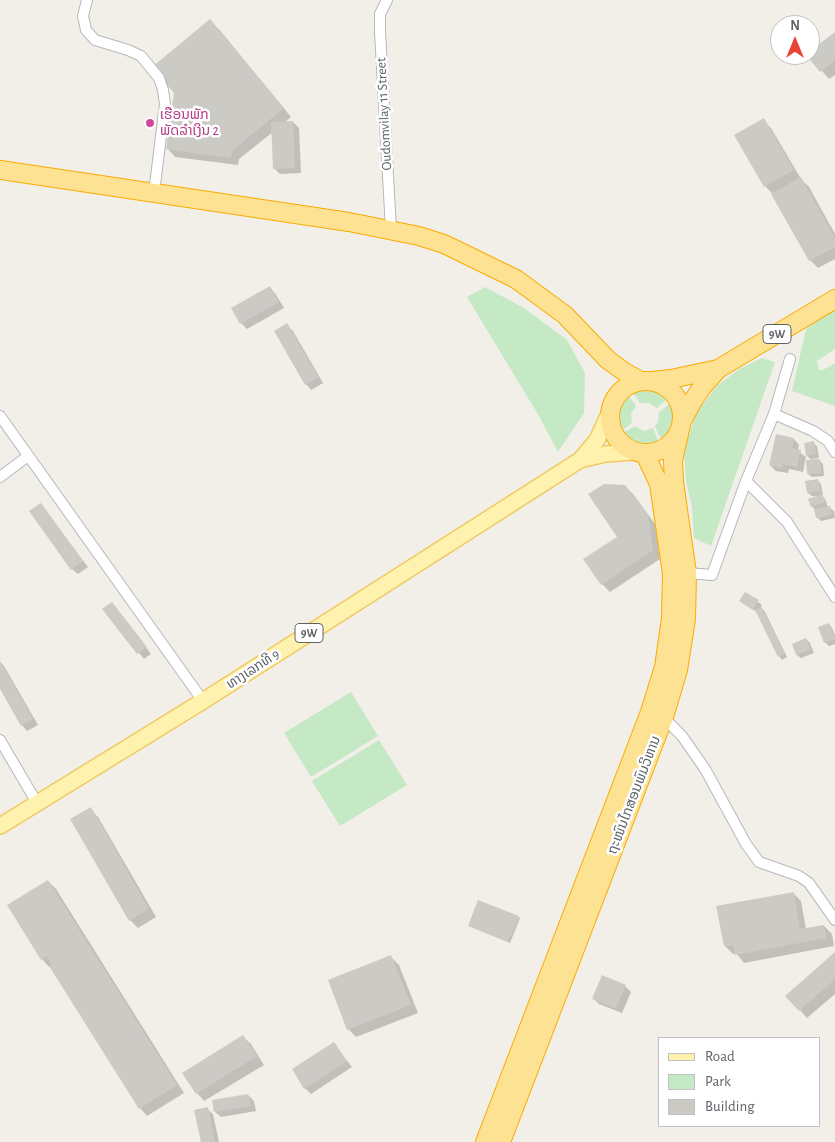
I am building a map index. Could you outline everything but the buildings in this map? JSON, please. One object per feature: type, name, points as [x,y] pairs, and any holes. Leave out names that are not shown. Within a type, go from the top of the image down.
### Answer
[{"type":"highway","points":[[0,170],[349,222],[419,236],[444,244],[516,279],[566,315],[608,360],[626,373],[646,381],[661,384],[671,390],[682,410],[681,428]]},
{"type":"highway","name":"9W","points":[[718,370],[835,299]]},
{"type":"highway","points":[[608,360],[613,383],[610,426],[615,437],[623,446],[639,453],[655,453],[665,449],[673,442],[692,402],[702,387],[718,370]]},
{"type":"highway","points":[[611,408],[620,392],[630,384],[671,379],[718,370]]},
{"type":"highway","name":"ຖະໜົນໄກສອນພົມວິຫານ","points":[[485,1142],[657,714],[680,662],[686,619],[687,573],[674,482],[673,460],[681,428]]},
{"type":"highway","name":"ຖະໜົນໄກສອນພົມວິຫານ","points":[[501,1142],[657,714],[671,618],[672,574],[659,484],[639,453]]},
{"type":"main road","name":"ທາງເລກທີ 9","points":[[0,826],[202,701],[580,460],[597,440],[611,408]]},
{"type":"main road","name":"ທາງເລກທີ 9","points":[[580,460],[605,454],[639,453]]},
{"type":"street","points":[[87,0],[83,16],[86,30],[95,40],[141,56],[159,78],[165,104],[154,193]]},
{"type":"street","name":"Oudomvilay 11 Street","points":[[387,0],[380,14],[380,32],[391,230]]},
{"type":"street","points":[[687,573],[712,575],[746,481],[774,414],[790,359]]},
{"type":"street","points":[[774,414],[814,431],[828,441],[835,452]]},
{"type":"street","points":[[0,416],[202,701]]},
{"type":"street","points":[[0,477],[28,456]]},
{"type":"street","points":[[746,481],[786,522],[835,597]]},
{"type":"street","points":[[657,714],[682,736],[705,770],[746,844],[759,862],[799,876],[809,883],[835,920]]},
{"type":"street","points":[[0,740],[36,803]]},
{"type":"green space","points":[[485,287],[524,308],[567,340],[585,373],[584,413],[558,452],[539,416],[467,297]]},
{"type":"green space","points":[[835,309],[835,349],[817,361],[819,370],[823,370],[835,363],[835,406],[792,391],[806,329]]},
{"type":"green space","points":[[762,358],[775,362],[711,546],[694,538],[692,507],[686,481],[684,452],[696,413],[718,385],[741,368]]},
{"type":"green space","points":[[642,388],[661,392],[668,398],[657,408],[649,403],[640,403],[632,392]]},
{"type":"green space","points":[[628,395],[636,406],[631,414],[632,423],[621,431],[618,413],[621,404]]},
{"type":"green space","points":[[671,403],[675,416],[674,425],[662,441],[655,427],[659,412]]},
{"type":"green space","points":[[635,426],[644,431],[653,428],[659,442],[644,445],[635,443],[627,438],[623,433]]},
{"type":"green space","points":[[351,692],[378,736],[311,777],[284,733]]},
{"type":"green space","points":[[379,740],[407,785],[340,826],[312,781]]},
{"type":"place","name":"ເຮືອນພັກ ພັດລຳເງິນ 2","points":[[150,123]]}]
